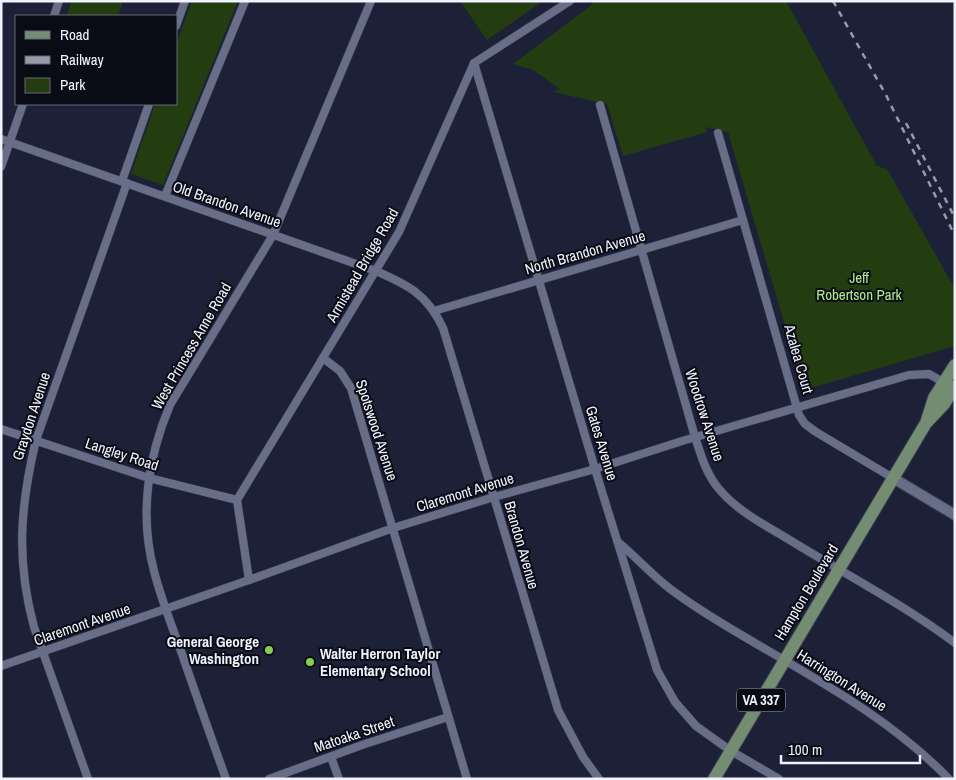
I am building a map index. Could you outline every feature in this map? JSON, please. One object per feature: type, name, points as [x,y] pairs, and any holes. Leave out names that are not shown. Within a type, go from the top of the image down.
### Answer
[{"type":"main road","name":"Hampton Boulevard","points":[[926,423],[950,403],[949,384],[955,365]]},
{"type":"main road","name":"Hampton Boulevard","points":[[714,779],[926,423],[934,398],[949,384]]},
{"type":"street","points":[[54,15],[59,1]]},
{"type":"street","points":[[178,20],[185,1]]},
{"type":"street","points":[[164,196],[245,1]]},
{"type":"street","name":"West Princess Anne Road","points":[[226,779],[154,571],[146,510],[149,478],[155,446],[170,404],[273,234],[371,1]]},
{"type":"street","points":[[474,63],[570,1]]},
{"type":"street","name":"Armistead Bridge Road","points":[[237,500],[399,232],[474,63]]},
{"type":"street","name":"Gates Avenue","points":[[474,63],[657,670],[675,702],[696,726],[778,779]]},
{"type":"street","points":[[1,167],[23,105]]},
{"type":"street","name":"Graydon Avenue","points":[[88,779],[28,604],[22,553],[21,524],[36,440],[149,105]]},
{"type":"street","name":"Woodrow Avenue","points":[[600,105],[695,437],[703,462],[710,476],[719,489],[743,512],[899,604],[955,643]]},
{"type":"street","name":"Azalea Court","points":[[718,133],[797,408],[802,419],[816,432],[955,515]]},
{"type":"street","name":"Old Brandon Avenue","points":[[1,139],[376,271],[404,283],[418,293],[434,311]]},
{"type":"street","name":"North Brandon Avenue","points":[[434,311],[743,220]]},
{"type":"street","name":"Brandon Avenue","points":[[434,311],[443,328],[558,710],[583,757],[599,779]]},
{"type":"street","name":"Spotswood Avenue","points":[[323,358],[340,371],[351,388],[467,779]]},
{"type":"street","name":"Claremont Avenue","points":[[1,666],[393,528],[494,496],[595,469],[695,437],[910,375],[929,374],[949,384]]},
{"type":"street","name":"Langley Road","points":[[1,429],[149,478],[237,500]]},
{"type":"street","points":[[237,500],[249,580]]},
{"type":"street","name":"Harrington Avenue","points":[[618,542],[668,588],[723,624],[836,690],[885,722],[920,751],[949,779]]},
{"type":"street","name":"Matoaka Street","points":[[269,779],[448,717]]},
{"type":"street","points":[[331,757],[340,779]]},
{"type":"green space","points":[[72,1],[123,1],[118,15],[66,15]]},
{"type":"green space","points":[[192,1],[238,1],[163,185],[131,174],[155,105],[178,105],[178,40]]},
{"type":"green space","points":[[460,1],[543,1],[487,40]]},
{"type":"green space","name":"Jeff Robertson Park","points":[[592,1],[786,1],[877,166],[887,169],[955,289],[955,346],[804,390],[728,132],[705,127],[707,132],[623,156],[607,104],[553,92],[560,89],[533,70],[513,64],[593,4]]},
{"type":"railway","points":[[833,1],[886,95],[955,236]]},
{"type":"railway","points":[[906,123],[955,218]]},
{"type":"place","name":"General George Washington","points":[[269,650]]},
{"type":"place","name":"Walter Herron Taylor Elementary School","points":[[310,662]]}]
